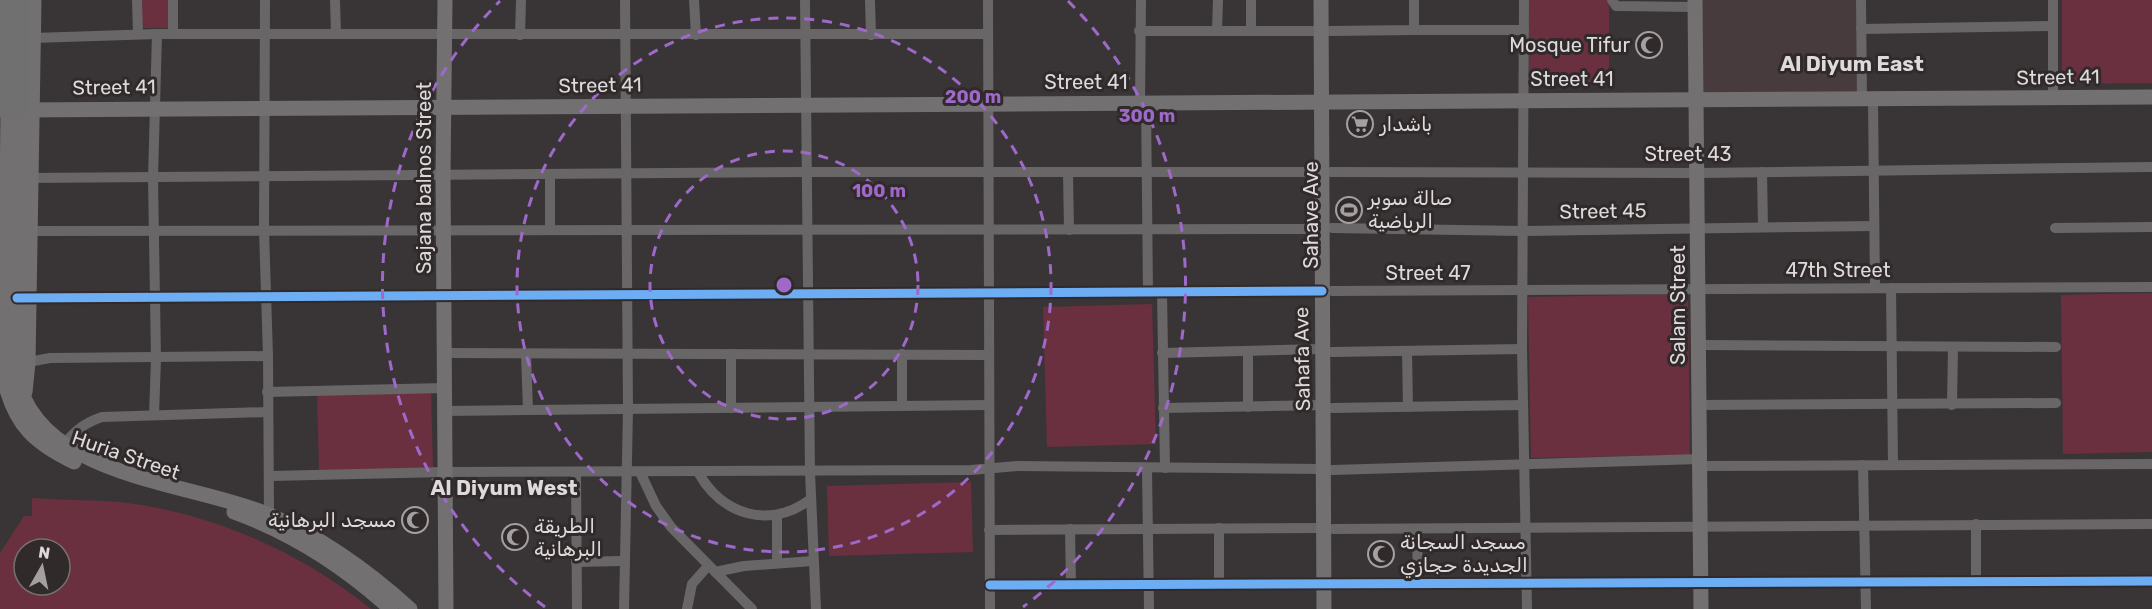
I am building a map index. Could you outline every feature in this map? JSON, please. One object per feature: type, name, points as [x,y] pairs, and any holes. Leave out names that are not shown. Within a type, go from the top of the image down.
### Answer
[{"type":"main road","name":"Huria Street","points":[[8,0],[15,86]]},
{"type":"main road","name":"Huria Street","points":[[21,0],[15,86],[13,297],[16,365],[25,401],[44,430],[63,445],[105,465],[223,503]]},
{"type":"main road","points":[[15,86],[33,38],[34,0]]},
{"type":"main road","name":"Sajana balnos Street","points":[[445,0],[443,175],[446,609]]},
{"type":"main road","points":[[1321,0],[1325,31]]},
{"type":"main road","name":"Sahave Ave","points":[[1330,0],[1325,31],[1328,585],[1332,609]]},
{"type":"main road","name":"Salam Street","points":[[1695,4],[1701,609]]},
{"type":"main road","name":"Street 41","points":[[15,110],[2152,97]]},
{"type":"main road","points":[[15,178],[13,297],[16,365]]},
{"type":"main road","name":"Huria Street","points":[[16,365],[10,401],[23,427],[51,450],[78,464],[121,480],[223,503]]},
{"type":"main road","points":[[223,503],[269,515],[355,562],[410,609]]},
{"type":"main road","points":[[223,503],[314,550],[358,580],[391,609]]},
{"type":"main road","points":[[1324,609],[1328,585]]},
{"type":"street","points":[[137,0],[138,34]]},
{"type":"street","points":[[172,0],[173,34]]},
{"type":"street","points":[[265,0],[264,230],[269,515]]},
{"type":"street","points":[[336,0],[336,34]]},
{"type":"street","points":[[520,35],[521,0]]},
{"type":"street","points":[[624,609],[623,561],[628,409],[625,0]]},
{"type":"street","points":[[694,0],[696,35]]},
{"type":"street","points":[[805,0],[810,472],[816,609]]},
{"type":"street","points":[[870,0],[871,35]]},
{"type":"street","points":[[988,0],[990,609]]},
{"type":"street","points":[[1141,0],[1139,31],[1147,172],[1148,293]]},
{"type":"street","points":[[1217,30],[1218,0]]},
{"type":"street","points":[[1251,0],[1251,30]]},
{"type":"street","points":[[1414,0],[1414,30]]},
{"type":"street","points":[[1524,0],[1522,349],[1527,609]]},
{"type":"street","points":[[1612,0],[1616,6],[1695,4]]},
{"type":"street","points":[[1861,0],[1861,29],[1873,171],[1875,288]]},
{"type":"street","points":[[2053,0],[2053,97]]},
{"type":"street","points":[[1861,29],[2053,26]]},
{"type":"street","points":[[1139,31],[1524,30]]},
{"type":"street","points":[[33,38],[138,34],[806,36],[988,34]]},
{"type":"street","points":[[154,415],[156,296],[153,178],[157,34]]},
{"type":"street","name":"Street 43","points":[[15,178],[807,172],[1698,173],[2152,167]]},
{"type":"street","points":[[1762,172],[1764,227]]},
{"type":"street","points":[[550,174],[550,231]]},
{"type":"street","points":[[1068,174],[1069,230]]},
{"type":"street","name":"Street 45","points":[[14,231],[1327,228],[1523,231],[1874,225]]},
{"type":"street","points":[[2055,228],[2152,227]]},
{"type":"street","name":"47th Street","points":[[1523,291],[1699,288],[2152,287]]},
{"type":"street","points":[[1891,288],[1893,464]]},
{"type":"street","name":"Street 47","points":[[13,297],[808,292],[1523,291]]},
{"type":"street","points":[[1162,293],[1165,468]]},
{"type":"street","points":[[1700,345],[2056,347]]},
{"type":"street","points":[[1952,405],[1953,347]]},
{"type":"street","points":[[1162,353],[1522,349]]},
{"type":"street","points":[[1248,351],[1248,406]]},
{"type":"street","points":[[1407,351],[1408,407]]},
{"type":"street","points":[[444,353],[989,355]]},
{"type":"street","points":[[526,354],[528,410]]},
{"type":"street","points":[[731,354],[731,408]]},
{"type":"street","points":[[902,354],[902,406]]},
{"type":"street","points":[[16,365],[50,358],[268,356]]},
{"type":"street","points":[[267,392],[445,388]]},
{"type":"street","points":[[1700,405],[1892,406],[2056,403]]},
{"type":"street","points":[[445,411],[989,405]]},
{"type":"street","points":[[1163,408],[1523,405]]},
{"type":"street","points":[[63,445],[75,430],[87,422],[102,417],[268,412]]},
{"type":"street","points":[[270,476],[445,472],[988,470],[1017,466],[1328,470],[1524,463],[2152,464]]},
{"type":"street","points":[[1863,465],[1866,609]]},
{"type":"street","points":[[1147,468],[1149,609]]},
{"type":"street","points":[[576,472],[577,609]]},
{"type":"street","points":[[640,472],[666,520],[752,609]]},
{"type":"street","points":[[698,472],[709,491],[721,502],[754,515],[777,515],[795,510],[811,500]]},
{"type":"street","points":[[777,515],[777,563]]},
{"type":"street","points":[[1976,581],[1977,524]]},
{"type":"street","points":[[989,530],[2152,524]]},
{"type":"street","points":[[1219,528],[1219,585]]},
{"type":"street","points":[[1070,529],[1071,585]]},
{"type":"street","points":[[1417,529],[1418,584]]},
{"type":"street","points":[[576,562],[623,561]]},
{"type":"street","points":[[687,609],[692,584],[711,569],[813,561]]},
{"type":"street","points":[[990,585],[1527,585],[1701,581],[2152,581]]},
{"type":"shaded area","points":[[141,0],[170,0],[171,28],[141,28]]},
{"type":"shaded area","points":[[1529,0],[1609,0],[1609,82],[1529,82]]},
{"type":"shaded area","points":[[1698,0],[1856,0],[1858,91],[1698,93]]},
{"type":"shaded area","points":[[2062,0],[2152,0],[2152,83],[2062,84]]},
{"type":"shaded area","points":[[2152,293],[2152,452],[2063,454],[2061,295]]},
{"type":"shaded area","points":[[1688,294],[1690,455],[1531,458],[1528,297]]},
{"type":"shaded area","points":[[1152,304],[1156,444],[1047,447],[1043,307]]},
{"type":"shaded area","points":[[431,390],[433,469],[319,472],[317,393]]},
{"type":"shaded area","points":[[971,482],[973,552],[829,556],[827,486]]},
{"type":"shaded area","points":[[32,498],[119,502],[187,515],[220,525],[284,553],[344,588],[371,609],[0,609],[0,553],[24,516],[32,516]]},
{"type":"cycle path","points":[[17,298],[1322,291]]},
{"type":"cycle path","points":[[990,585],[2152,581]]},
{"type":"place","name":"Mosque Tifur","points":[[1649,45]]},
{"type":"place","name":"باشدار","points":[[1360,124]]},
{"type":"place","name":"صالة سوبر الرياضية","points":[[1349,210]]},
{"type":"place","name":"مسجد البرهانية","points":[[415,520]]},
{"type":"place","name":"الطريقة البرهانية","points":[[515,537]]},
{"type":"place","name":"مسجد السجانة الجديدة حجازي","points":[[1381,554]]},
{"type":"district","name":"Al Diyum East","points":[[1852,63]]},
{"type":"district","name":"Al Diyum West","points":[[504,487]]}]
